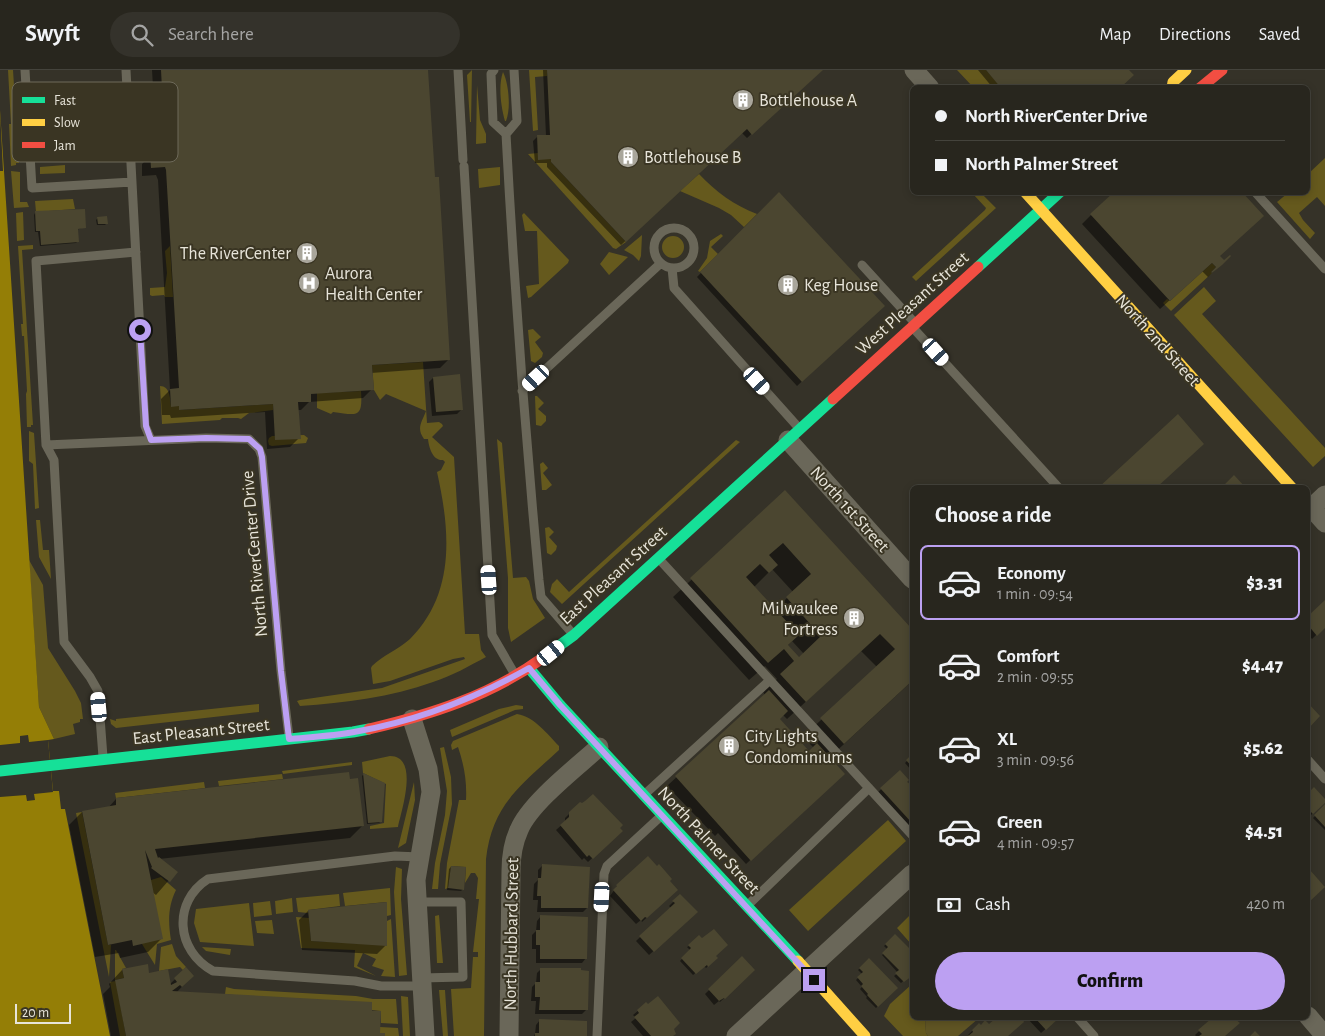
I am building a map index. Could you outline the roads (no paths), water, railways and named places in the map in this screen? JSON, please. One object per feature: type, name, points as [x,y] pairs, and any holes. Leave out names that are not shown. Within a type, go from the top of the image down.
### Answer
[{"type":"street","points":[[914,70],[927,85]]},
{"type":"street","points":[[1172,85],[1172,82],[1186,70]]},
{"type":"street","points":[[1204,85],[1222,70]]},
{"type":"street","name":"North 2nd Street","points":[[1028,195],[1289,485]]},
{"type":"street","name":"West Pleasant Street","points":[[794,434],[1057,195]]},
{"type":"street","name":"East Pleasant Street","points":[[0,771],[353,732],[412,719],[476,696],[529,668],[574,635],[794,434]]},
{"type":"street","name":"North 1st Street","points":[[794,434],[910,577]]},
{"type":"street","points":[[1310,507],[1325,495]]},
{"type":"street","points":[[1310,509],[1325,523]]},
{"type":"street","name":"North Palmer Street","points":[[529,668],[599,747],[865,1036]]},
{"type":"street","points":[[412,719],[428,769],[431,792],[431,801],[416,880],[425,1036]]},
{"type":"street","name":"North Hubbard Street","points":[[509,1036],[513,845],[519,829],[540,802],[599,747]]},
{"type":"street","points":[[736,1036],[910,876]]},
{"type":"street","points":[[1310,1018],[1325,1036]]},
{"type":"lane","points":[[458,70],[492,634],[516,676]]},
{"type":"lane","points":[[494,70],[491,74],[493,122],[506,134]]},
{"type":"lane","points":[[514,70],[517,120],[506,134],[522,390],[541,597],[574,635]]},
{"type":"lane","points":[[30,162],[32,188],[132,182]]},
{"type":"lane","points":[[131,162],[146,426],[151,440]]},
{"type":"lane","points":[[1258,195],[1325,269]]},
{"type":"lane","points":[[671,227],[677,227],[684,230],[692,239],[694,252],[688,263],[672,268],[661,263],[654,252],[659,233],[671,227]]},
{"type":"lane","points":[[104,759],[98,692],[64,642],[54,460],[46,445],[36,261],[136,252]]},
{"type":"lane","points":[[522,390],[661,263]]},
{"type":"lane","points":[[862,265],[1056,485]]},
{"type":"lane","points":[[672,268],[674,288],[794,434]]},
{"type":"lane","name":"North RiverCenter Drive","points":[[46,445],[206,438],[249,439],[260,449],[289,739]]},
{"type":"lane","points":[[658,558],[910,833]]},
{"type":"lane","points":[[644,795],[770,680]]},
{"type":"lane","points":[[1310,762],[1325,779]]},
{"type":"lane","points":[[747,907],[870,788]]},
{"type":"lane","points":[[597,1036],[604,874],[607,866],[662,815]]},
{"type":"lane","points":[[418,902],[461,902],[463,976],[381,986],[355,981],[213,971],[202,965],[192,954],[184,929],[184,914],[188,898],[196,886],[208,879],[395,856],[420,857]]},
{"type":"lane","points":[[1080,1020],[1094,1036]]},
{"type":"place","name":"Bottlehouse A","points":[[743,100]]},
{"type":"place","name":"Bottlehouse B","points":[[628,157]]},
{"type":"place","name":"The RiverCenter","points":[[307,253]]},
{"type":"place","name":"Aurora Health Center","points":[[309,283]]},
{"type":"place","name":"Keg House","points":[[788,285]]},
{"type":"place","name":"Milwaukee Fortress","points":[[854,618]]},
{"type":"place","name":"City Lights Condominiums","points":[[729,746]]}]
